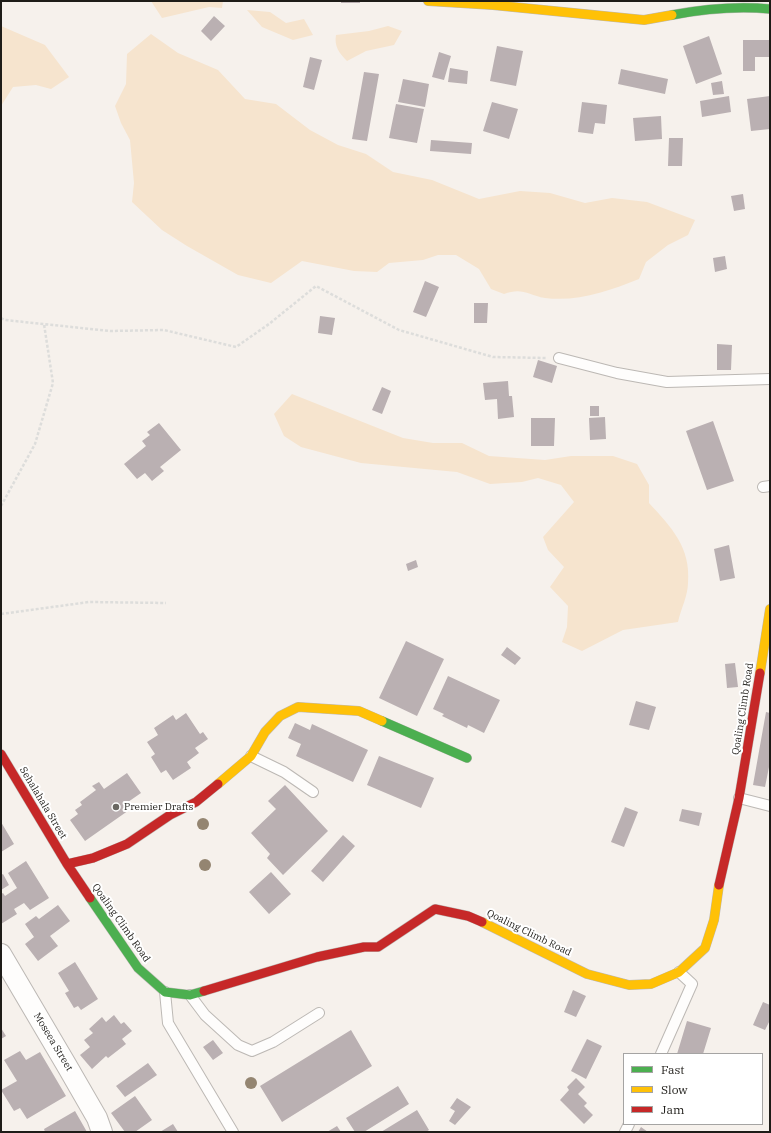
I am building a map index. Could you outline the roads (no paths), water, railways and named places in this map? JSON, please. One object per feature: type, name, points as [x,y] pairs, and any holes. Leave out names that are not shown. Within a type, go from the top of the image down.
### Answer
[{"type":"street","points":[[428,1],[493,5],[644,20],[675,14],[730,8],[751,7],[770,9]]},
{"type":"street","name":"Qoaling Climb Road","points":[[67,864],[138,968],[164,992],[190,995],[316,957],[364,946],[378,947],[435,909],[468,916],[513,936],[587,974],[629,985],[651,984],[679,972],[705,948],[714,920],[720,880],[739,798],[770,609]]},
{"type":"street","points":[[67,864],[93,858],[127,844],[170,815],[196,802],[251,756],[265,732],[280,716],[298,707],[358,711],[467,758]]},
{"type":"street","name":"Sehalahala Street","points":[[1,754],[67,864]]},
{"type":"street","name":"Moseea Street","points":[[1,954],[97,1118],[102,1132]]},
{"type":"lane","points":[[559,358],[616,373],[667,382],[770,379]]},
{"type":"lane","points":[[251,756],[284,772],[313,792]]},
{"type":"lane","points":[[739,798],[770,806]]},
{"type":"lane","points":[[661,1053],[692,984],[679,972]]},
{"type":"lane","points":[[164,992],[168,1023],[233,1132]]},
{"type":"lane","points":[[190,995],[205,1015],[238,1045],[252,1052],[273,1042],[319,1012]]},
{"type":"place","name":"Premier Drafts","points":[[116,807]]}]
